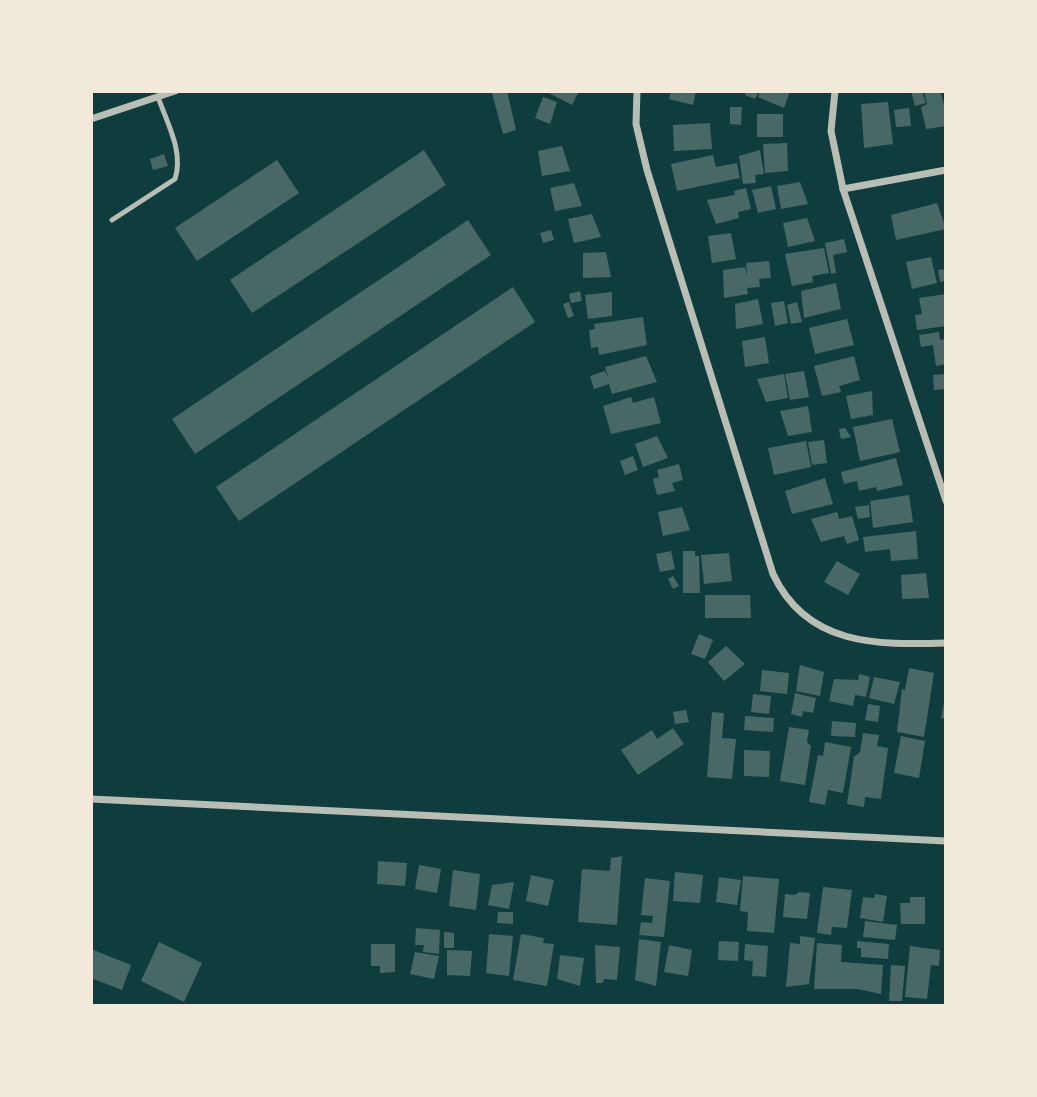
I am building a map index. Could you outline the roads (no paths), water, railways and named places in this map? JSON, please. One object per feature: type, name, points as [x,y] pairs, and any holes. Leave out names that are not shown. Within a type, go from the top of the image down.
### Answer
[{"type":"street","points":[[91,119],[176,91]]},
{"type":"street","points":[[637,91],[636,124],[647,170],[773,574],[783,595],[804,618],[839,636],[946,643]]},
{"type":"street","points":[[835,91],[831,131],[843,189],[946,501]]},
{"type":"street","points":[[843,189],[946,170]]},
{"type":"street","points":[[91,799],[946,841]]},
{"type":"lane","points":[[113,220],[175,179],[179,168],[176,148],[158,97]]}]
